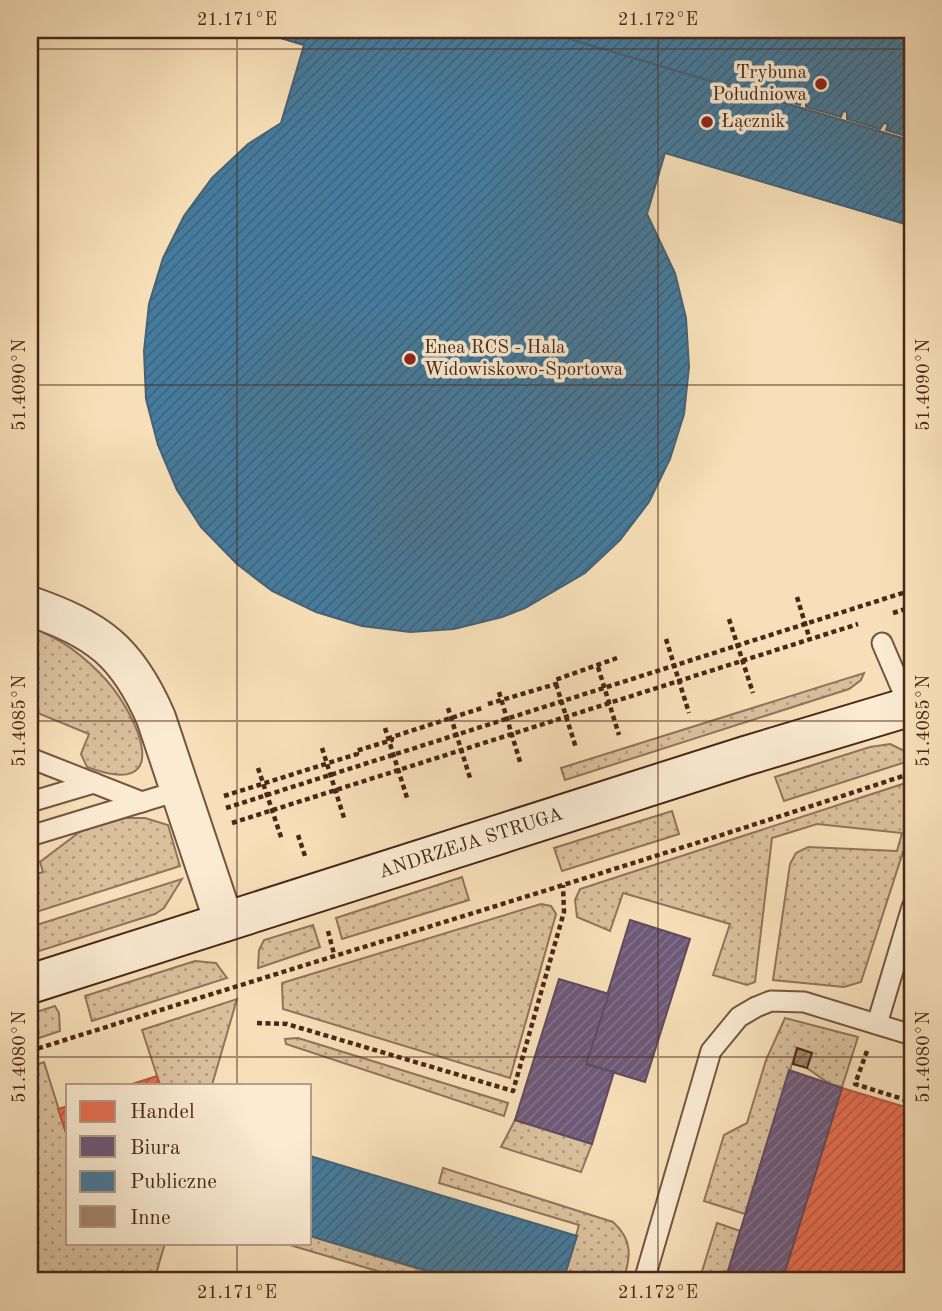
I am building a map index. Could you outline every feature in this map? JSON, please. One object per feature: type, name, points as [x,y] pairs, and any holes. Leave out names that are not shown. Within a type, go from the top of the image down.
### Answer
[{"type":"street","points":[[30,606],[90,630],[128,665],[142,687],[194,811],[223,922]]},
{"type":"street","name":"ANDRZEJA STRUGA","points":[[30,984],[745,756],[911,709]]},
{"type":"lane","points":[[883,643],[911,709]]},
{"type":"lane","points":[[34,763],[142,802],[194,811]]},
{"type":"lane","points":[[30,802],[94,783]]},
{"type":"lane","points":[[30,836],[142,802]]},
{"type":"lane","points":[[877,1024],[912,907]]},
{"type":"lane","points":[[644,1281],[711,1051],[739,1017],[771,1001],[804,1002],[912,1035]]},
{"type":"path","points":[[194,811],[267,795],[912,590]]},
{"type":"path","points":[[797,597],[810,640]]},
{"type":"path","points":[[887,615],[912,607]]},
{"type":"path","points":[[729,619],[753,693]]},
{"type":"path","points":[[194,811],[272,810],[861,623]]},
{"type":"path","points":[[666,639],[689,713]]},
{"type":"path","points":[[488,704],[617,658]]},
{"type":"path","points":[[597,664],[619,735]]},
{"type":"path","points":[[555,680],[576,748]]},
{"type":"path","points":[[499,692],[522,765]]},
{"type":"path","points":[[447,708],[471,781]]},
{"type":"path","points":[[194,811],[482,708]]},
{"type":"path","points":[[385,728],[408,801]]},
{"type":"path","points":[[322,748],[345,821]]},
{"type":"path","points":[[258,768],[282,841]]},
{"type":"path","points":[[30,1051],[705,842],[912,773]]},
{"type":"path","points":[[257,1023],[287,1024],[513,1091],[564,912],[563,885]]},
{"type":"path","points":[[877,1024],[855,1084],[912,1102]]},
{"type":"shaded area","points":[[30,627],[63,643],[91,664],[120,698],[138,734],[142,751],[140,764],[132,773],[114,774],[87,767],[81,754],[89,734],[33,711],[30,717]]},
{"type":"shaded area","points":[[864,673],[861,680],[849,689],[565,780],[561,768]]},
{"type":"shaded area","points":[[890,744],[911,754],[912,760],[784,801],[775,777],[870,747]]},
{"type":"shaded area","points":[[912,781],[912,824],[861,982],[844,987],[773,980],[790,864],[796,853],[808,847],[897,851],[902,833],[817,824],[772,838],[755,982],[747,985],[713,975],[730,924],[623,893],[610,931],[577,917],[575,900],[580,889]]},
{"type":"shaded area","points":[[672,811],[679,834],[562,871],[554,848]]},
{"type":"shaded area","points":[[125,818],[145,818],[168,825],[180,866],[30,914],[30,876],[43,872],[40,862],[81,831]]},
{"type":"shaded area","points":[[462,877],[469,900],[342,939],[336,918]]},
{"type":"shaded area","points":[[182,879],[164,908],[155,914],[30,954],[30,927]]},
{"type":"shaded area","points":[[541,904],[551,906],[556,914],[510,1078],[283,1009],[282,983]]},
{"type":"shaded area","points":[[313,925],[320,947],[258,968],[259,950],[264,940]]},
{"type":"shaded area","points":[[195,961],[216,963],[227,978],[92,1021],[85,996]]},
{"type":"shaded area","points":[[237,999],[212,1084],[160,1084],[142,1030]]},
{"type":"shaded area","points":[[55,1006],[59,1013],[60,1031],[30,1041],[30,1014]]},
{"type":"shaded area","points":[[785,1018],[858,1037],[842,1087],[830,1084],[807,1068],[812,1053],[797,1048],[745,1214],[704,1201],[724,1135],[747,1123],[766,1060]]},
{"type":"shaded area","points":[[298,1038],[508,1103],[504,1116],[286,1044],[285,1039]]},
{"type":"shaded area","points":[[44,1062],[66,1133],[66,1244],[165,1244],[154,1281],[30,1281],[30,1067]]},
{"type":"shaded area","points":[[515,1120],[592,1144],[581,1172],[501,1147]]},
{"type":"shaded area","points":[[443,1168],[613,1222],[627,1242],[629,1257],[623,1281],[563,1281],[579,1225],[439,1183]]},
{"type":"shaded area","points":[[717,1223],[740,1231],[725,1281],[699,1281]]},
{"type":"shaded area","points":[[312,1237],[432,1273],[430,1281],[411,1281],[286,1244],[312,1244]]},
{"type":"building: Handel","points":[[157,1076],[160,1084],[132,1084]]},
{"type":"building: Handel","points":[[842,1088],[912,1109],[912,1281],[782,1281]]},
{"type":"building: Handel","points":[[66,1107],[66,1133],[58,1109]]},
{"type":"building: Biura","name":"Łącznik","points":[[254,30],[540,30],[912,141],[912,226]]},
{"type":"building: Biura","points":[[630,920],[690,939],[645,1082],[586,1064]]},
{"type":"building: Biura","points":[[559,979],[609,994],[586,1064],[614,1072],[592,1144],[515,1120]]},
{"type":"building: Biura","points":[[789,1070],[842,1088],[782,1281],[725,1281]]},
{"type":"building: Publiczne","points":[[254,30],[540,30],[912,141],[912,226],[665,153],[647,214],[675,273],[686,318],[689,367],[684,414],[670,459],[649,502],[620,540],[585,573],[525,608],[502,617],[454,629],[410,632],[362,626],[316,612],[272,591],[237,564],[201,527],[177,490],[158,445],[146,399],[144,351],[149,304],[163,258],[184,216],[212,178],[248,144],[281,123],[304,45]]},
{"type":"building: Publiczne","name":"Trybuna Południowa","points":[[540,30],[912,30],[912,138],[886,130],[888,124],[884,123],[880,129],[847,119],[847,112],[843,111],[841,117],[806,107],[806,100],[802,99],[800,105],[763,94],[764,87],[757,92],[725,83],[724,85]]},
{"type":"building: Publiczne","points":[[312,1157],[577,1236],[563,1281],[462,1281],[312,1237]]},
{"type":"building: Inne","points":[[797,1048],[812,1053],[807,1068],[793,1064]]},
{"type":"place","name":"Trybuna Południowa","points":[[821,84]]},
{"type":"place","name":"Łącznik","points":[[707,122]]},
{"type":"place","name":"Enea RCS - Hala Widowiskowo-Sportowa","points":[[410,359]]}]
